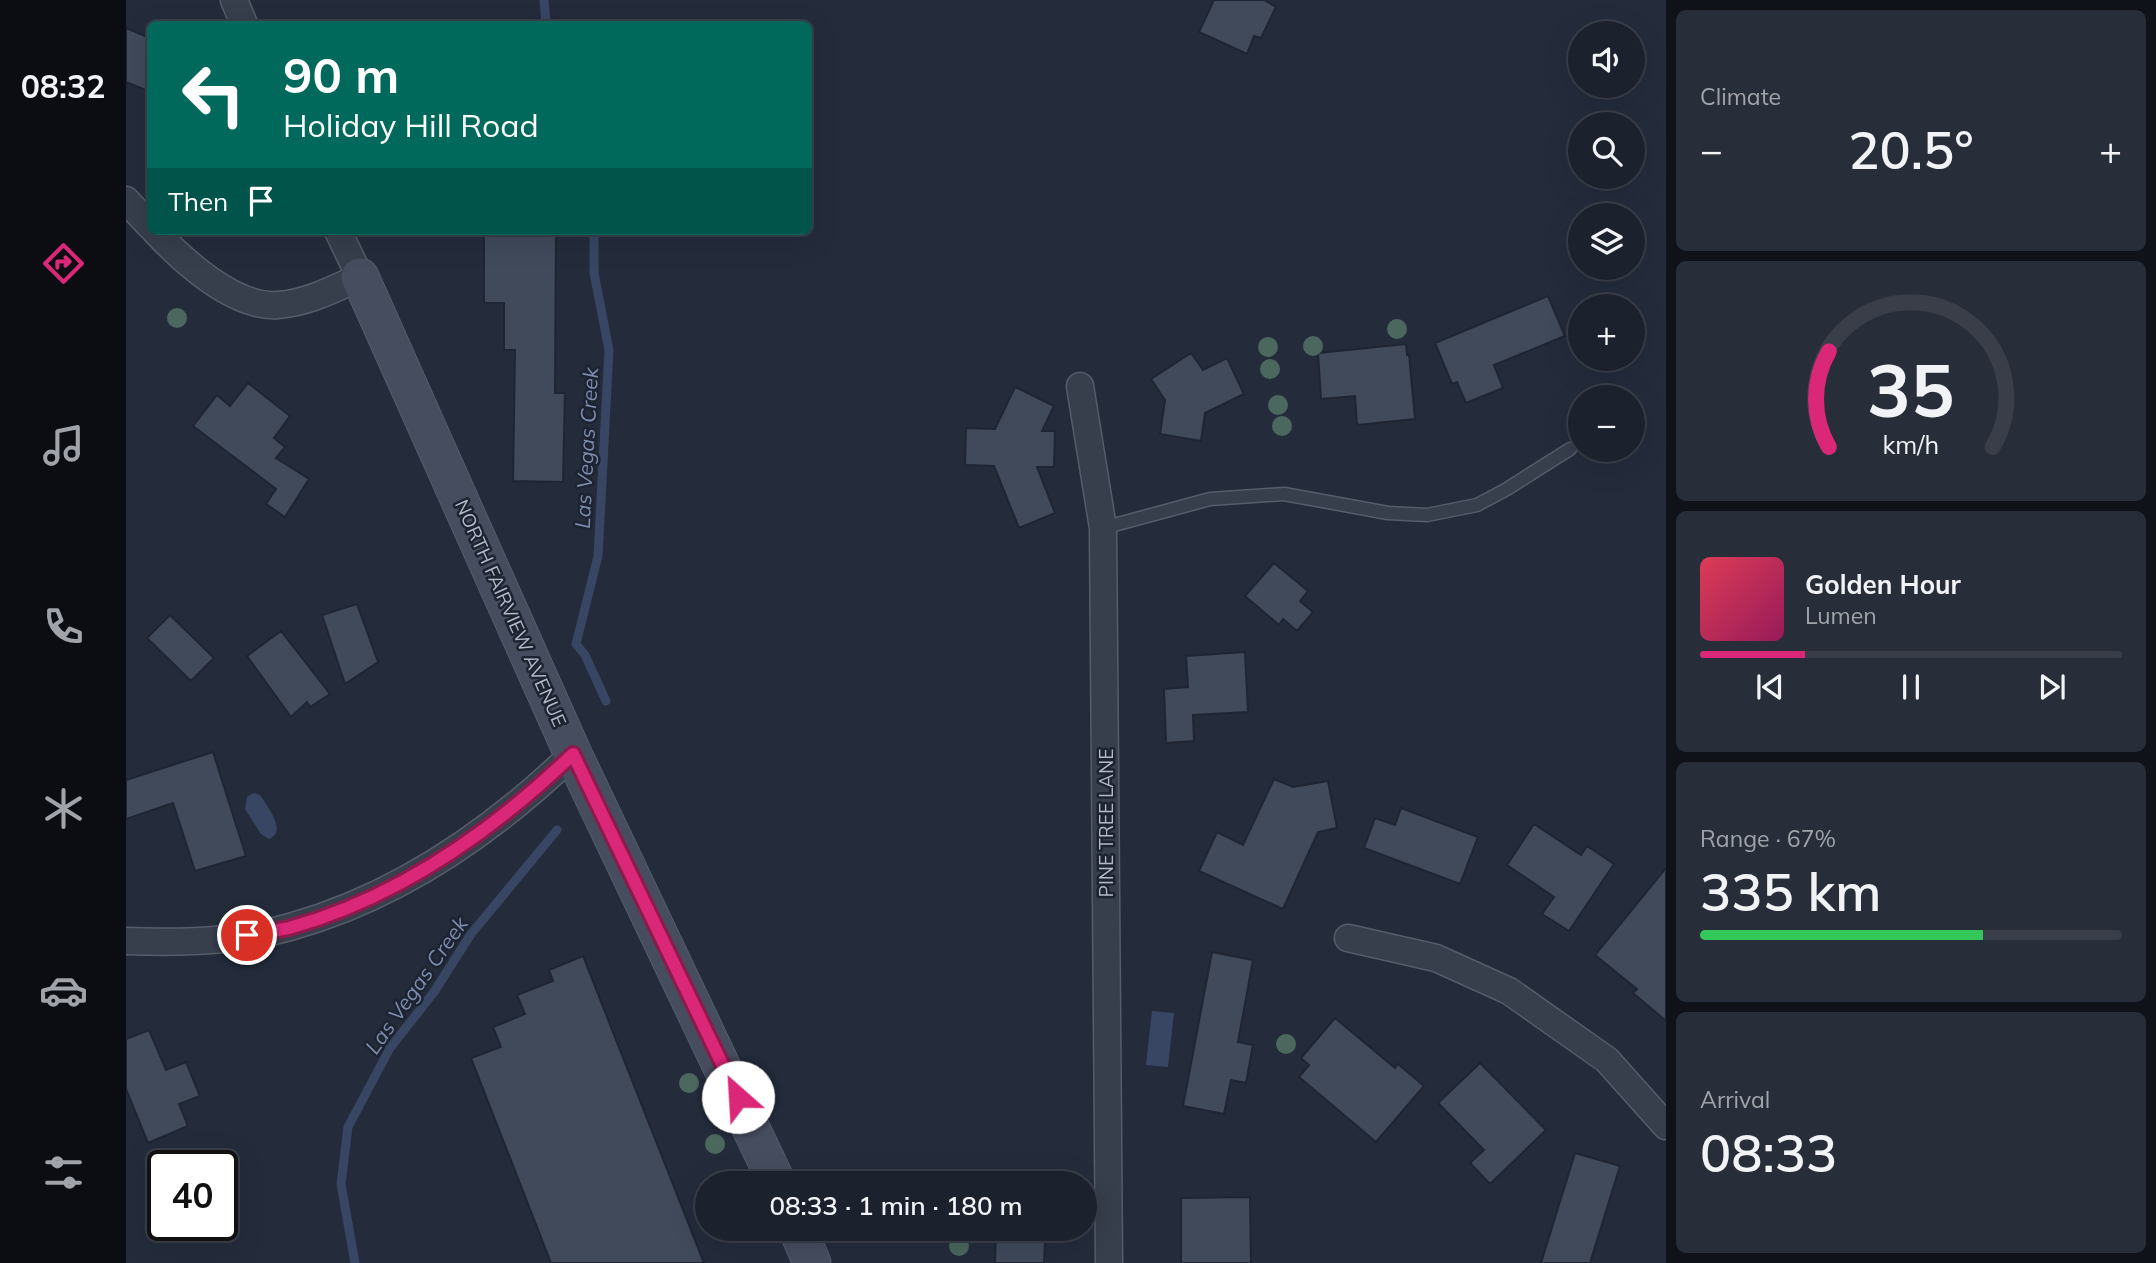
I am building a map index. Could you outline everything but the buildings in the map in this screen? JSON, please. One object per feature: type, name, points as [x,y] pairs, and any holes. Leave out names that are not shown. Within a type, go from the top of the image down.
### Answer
[{"type":"street","points":[[234,0],[243,21]]},
{"type":"street","points":[[126,200],[147,223]]},
{"type":"street","points":[[159,235],[176,254],[226,290],[249,302],[276,306],[305,300],[360,278]]},
{"type":"street","name":"NORTH FAIRVIEW AVENUE","points":[[340,235],[573,754],[771,1171]]},
{"type":"street","name":"PINE TREE LANE","points":[[1080,386],[1103,528],[1109,1263]]},
{"type":"street","points":[[126,941],[166,943],[227,938],[288,928],[346,908],[401,882],[454,852],[547,779],[573,754]]},
{"type":"street","points":[[1348,938],[1436,958],[1509,991],[1607,1060],[1666,1126]]},
{"type":"street","points":[[803,1241],[812,1263]]},
{"type":"lane","points":[[1103,528],[1210,499],[1284,494],[1388,513],[1427,515],[1477,505],[1568,450]]},
{"type":"water","points":[[254,793],[260,795],[274,818],[277,831],[269,839],[261,834],[245,809],[247,797]]},
{"type":"water","points":[[1152,1011],[1174,1013],[1168,1067],[1146,1065]]},
{"type":"waterway","name":"Las Vegas Creek","points":[[544,0],[546,21]]},
{"type":"waterway","name":"Las Vegas Creek","points":[[594,235],[594,273],[609,350],[598,556],[576,644],[585,655],[606,701]]},
{"type":"waterway","name":"Las Vegas Creek","points":[[355,1263],[341,1184],[348,1127],[390,1048],[434,992],[471,934],[557,830]]},
{"type":"route","points":[[247,935],[288,928],[346,908],[401,882],[454,852],[547,779],[573,754],[738,1097]]}]
